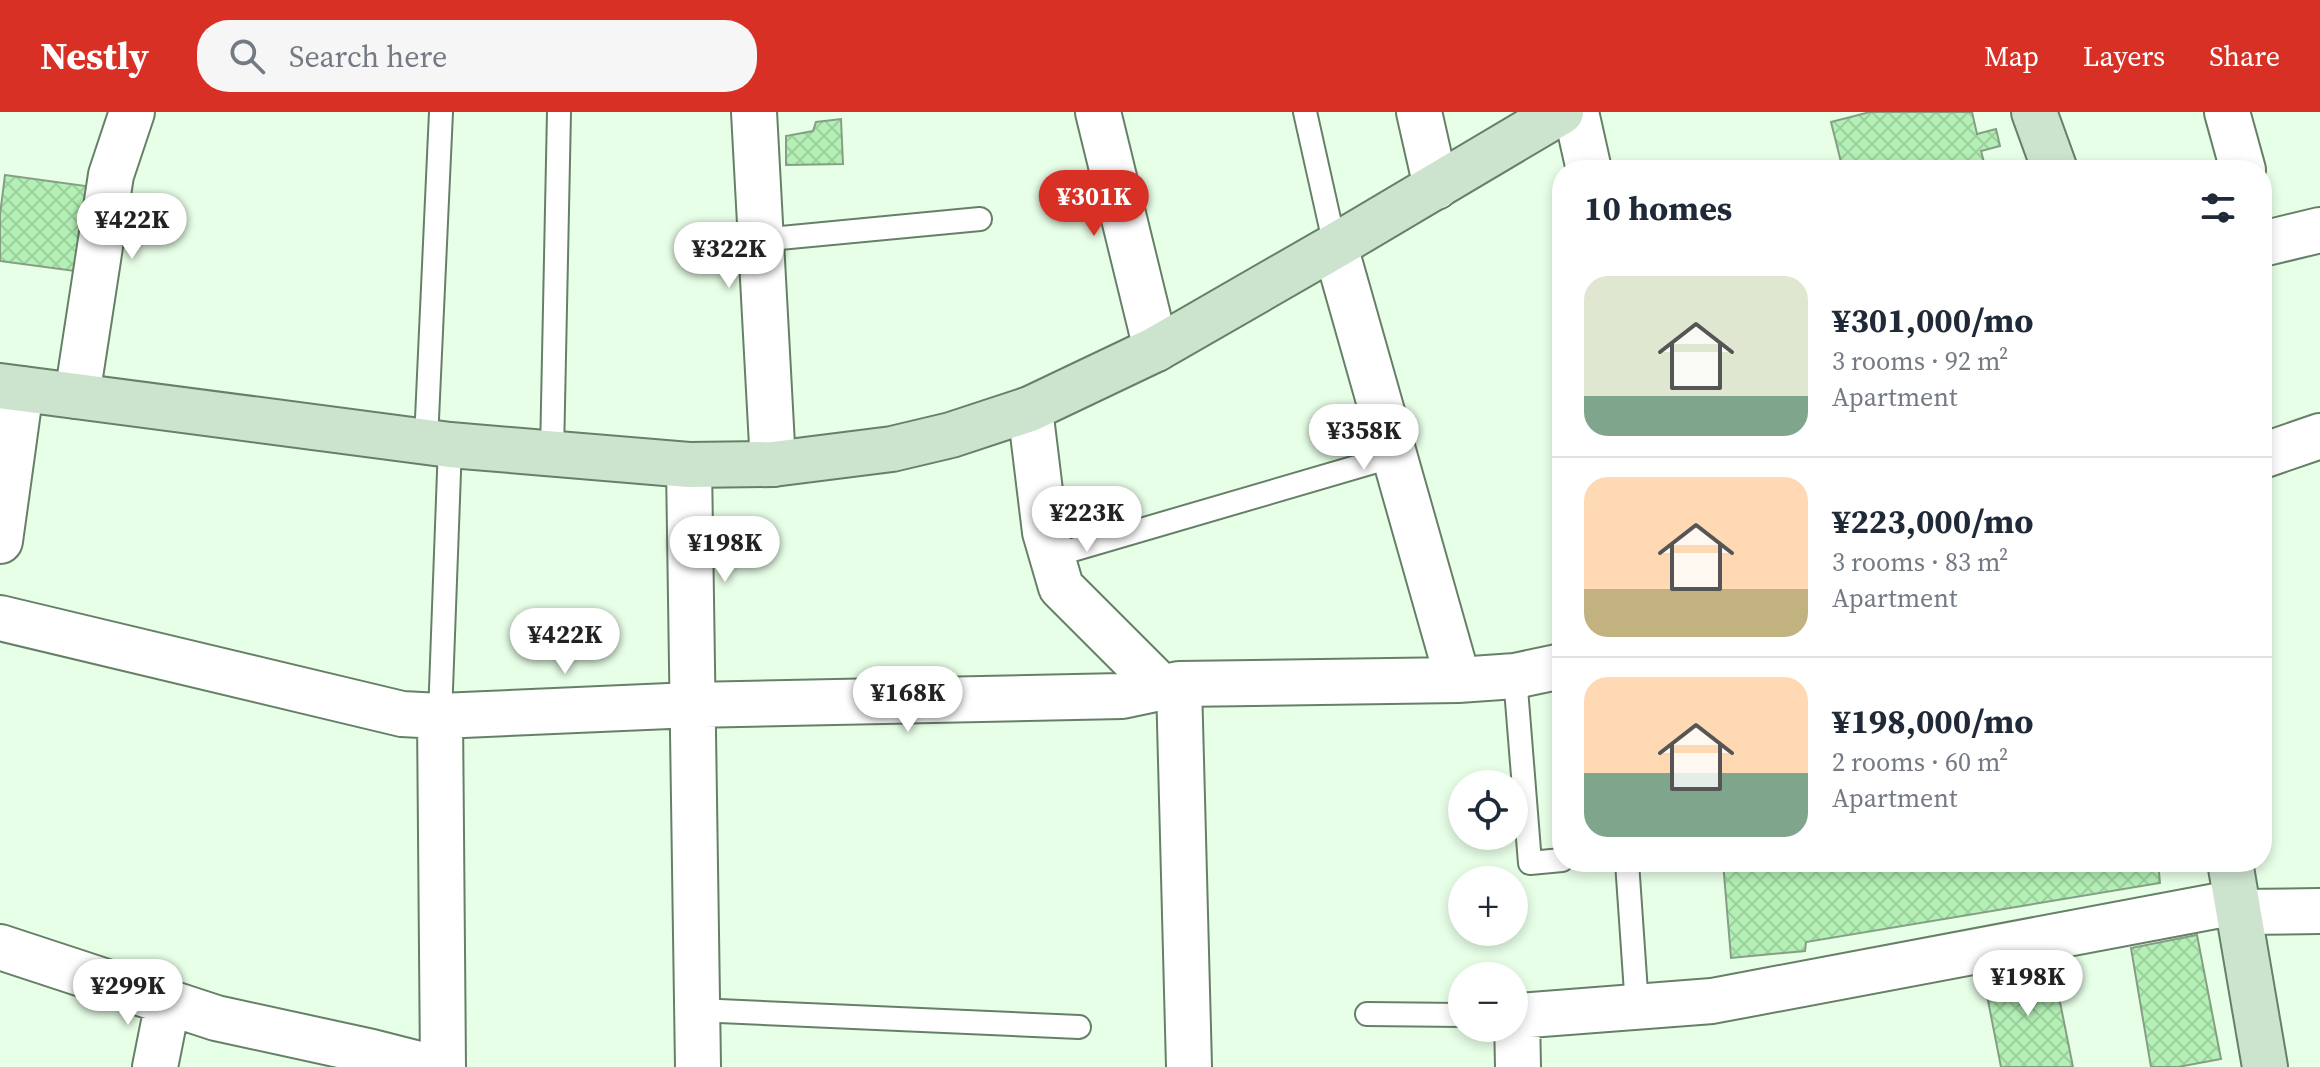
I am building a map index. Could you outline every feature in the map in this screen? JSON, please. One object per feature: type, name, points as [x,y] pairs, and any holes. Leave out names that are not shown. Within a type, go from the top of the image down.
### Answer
[{"type":"street","points":[[77,396],[111,175],[132,112]]},
{"type":"street","points":[[1098,112],[1156,349]]},
{"type":"street","points":[[1419,112],[1436,187]]},
{"type":"street","points":[[0,541],[11,387],[438,443],[689,465],[773,464],[892,449],[951,435],[1030,409],[1156,349],[1561,112]]},
{"type":"street","points":[[1576,112],[1587,160]]},
{"type":"street","points":[[2034,112],[2051,160]]},
{"type":"street","points":[[2227,112],[2240,160]]},
{"type":"street","points":[[743,114],[760,240],[773,464]]},
{"type":"street","points":[[2272,240],[2320,230]]},
{"type":"street","points":[[1335,246],[1458,680]]},
{"type":"street","points":[[1030,409],[1045,532],[1061,587],[1171,686],[1189,1067]]},
{"type":"street","points":[[2272,453],[2320,436]]},
{"type":"street","points":[[689,465],[698,1067]]},
{"type":"street","points":[[0,618],[402,714],[440,716],[692,705],[1122,696],[1171,686],[1458,680],[1515,676],[1552,668]]},
{"type":"street","points":[[440,716],[443,1067]]},
{"type":"street","points":[[2235,892],[2265,1067]]},
{"type":"street","points":[[1528,1015],[1712,1001],[2235,892],[2320,911]]},
{"type":"street","points":[[0,947],[216,1018],[431,1067]]},
{"type":"street","points":[[155,1067],[168,1002]]},
{"type":"street","points":[[1517,1042],[1518,1067]]},
{"type":"lane","points":[[440,716],[438,443],[441,112]]},
{"type":"lane","points":[[552,454],[559,112]]},
{"type":"lane","points":[[1305,112],[1335,246]]},
{"type":"lane","points":[[760,240],[980,219]]},
{"type":"lane","points":[[1052,556],[1394,456]]},
{"type":"lane","points":[[1515,676],[1530,863],[1552,861]]},
{"type":"lane","points":[[1628,872],[1637,1007]]},
{"type":"lane","points":[[697,1010],[1079,1027]]},
{"type":"lane","points":[[1367,1014],[1448,1015]]},
{"type":"building","points":[[1870,112],[1972,112],[1977,134],[1996,129],[2000,146],[1981,151],[1983,160],[1840,160],[1831,122]]},
{"type":"building","points":[[841,119],[843,164],[786,165],[786,136],[813,131],[816,122]]},
{"type":"building","points":[[5,175],[93,187],[82,272],[0,261],[0,215]]},
{"type":"building","points":[[1724,872],[2159,872],[2160,883],[1806,942],[1805,951],[1731,958]]},
{"type":"building","points":[[2197,935],[2221,1059],[2178,1067],[2151,1067],[2131,948]]},
{"type":"building","points":[[2052,962],[2073,1067],[2001,1067],[1983,975]]}]
